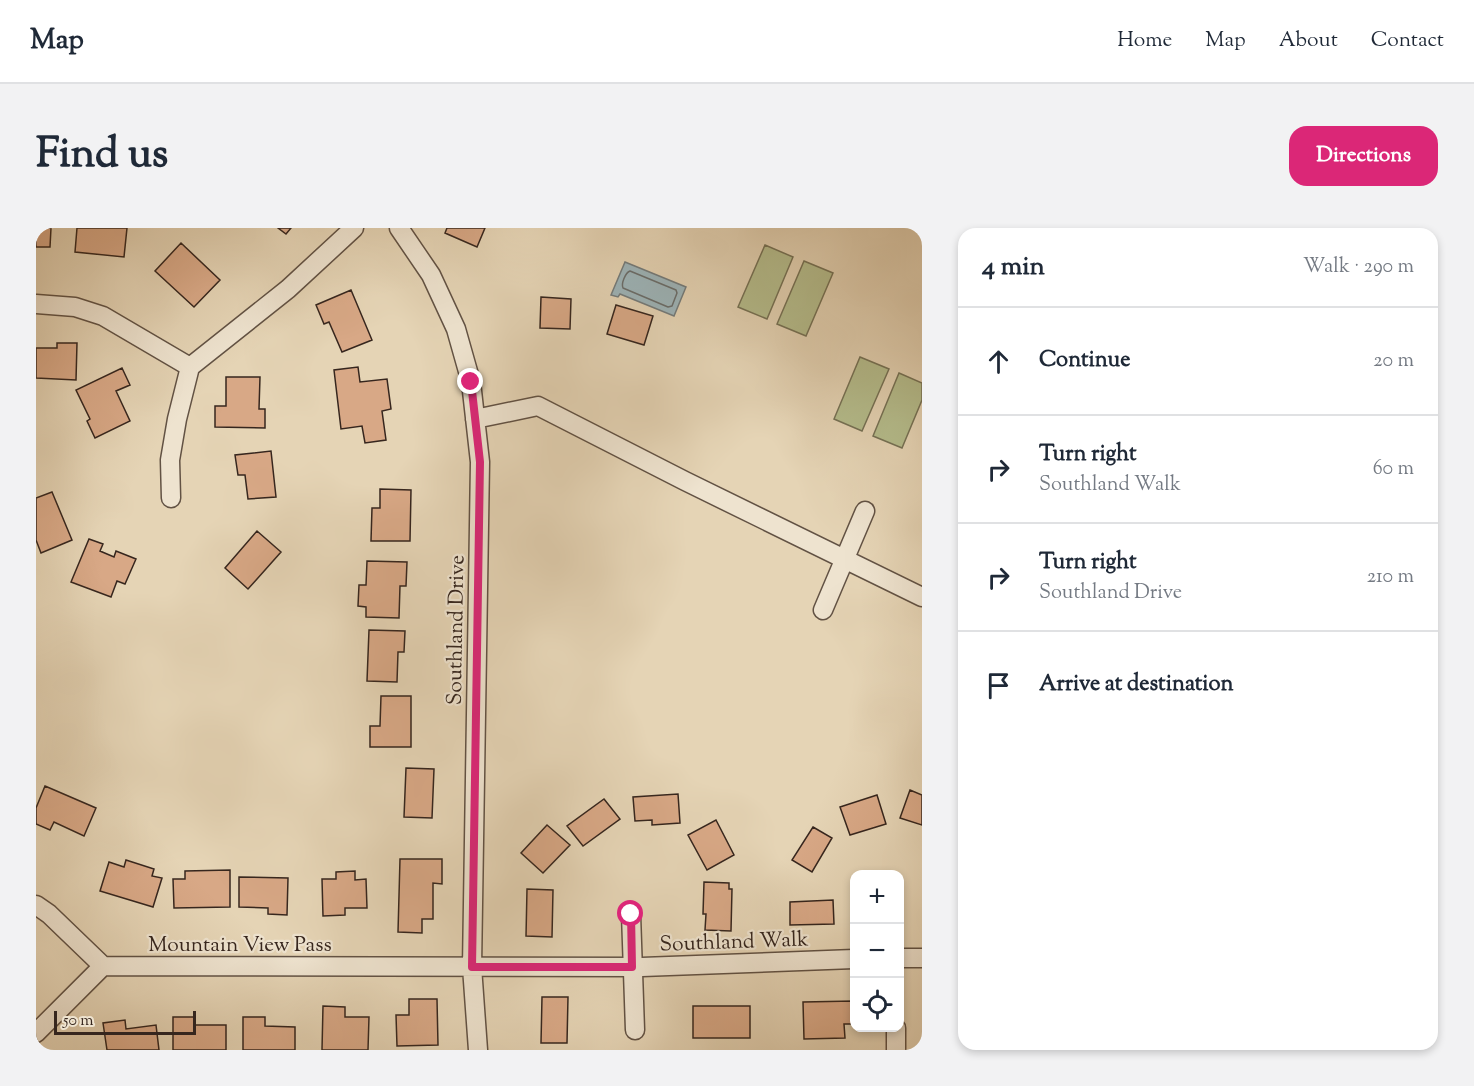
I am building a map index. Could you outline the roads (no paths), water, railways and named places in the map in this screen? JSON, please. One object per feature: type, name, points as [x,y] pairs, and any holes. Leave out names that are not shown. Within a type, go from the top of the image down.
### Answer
[{"type":"street","points":[[171,498],[170,460],[177,419],[190,368],[288,289],[354,228]]},
{"type":"street","name":"Southland Drive","points":[[399,228],[431,275],[456,329],[471,382],[480,462],[472,967],[478,1050]]},
{"type":"street","points":[[36,304],[75,307],[103,315],[190,368]]},
{"type":"street","points":[[475,419],[538,406],[922,597]]},
{"type":"street","points":[[823,610],[865,511]]},
{"type":"street","points":[[36,905],[49,914],[103,966],[36,1033]]},
{"type":"street","points":[[631,914],[635,1030]]},
{"type":"street","points":[[904,958],[922,958]]},
{"type":"street","name":"Southland Walk","points":[[472,967],[632,967],[850,960]]},
{"type":"street","name":"Mountain View Pass","points":[[103,966],[472,967]]},
{"type":"street","points":[[896,1032],[896,1050]]},
{"type":"water","points":[[625,262],[686,287],[674,316],[620,294],[618,297],[611,295]]}]
